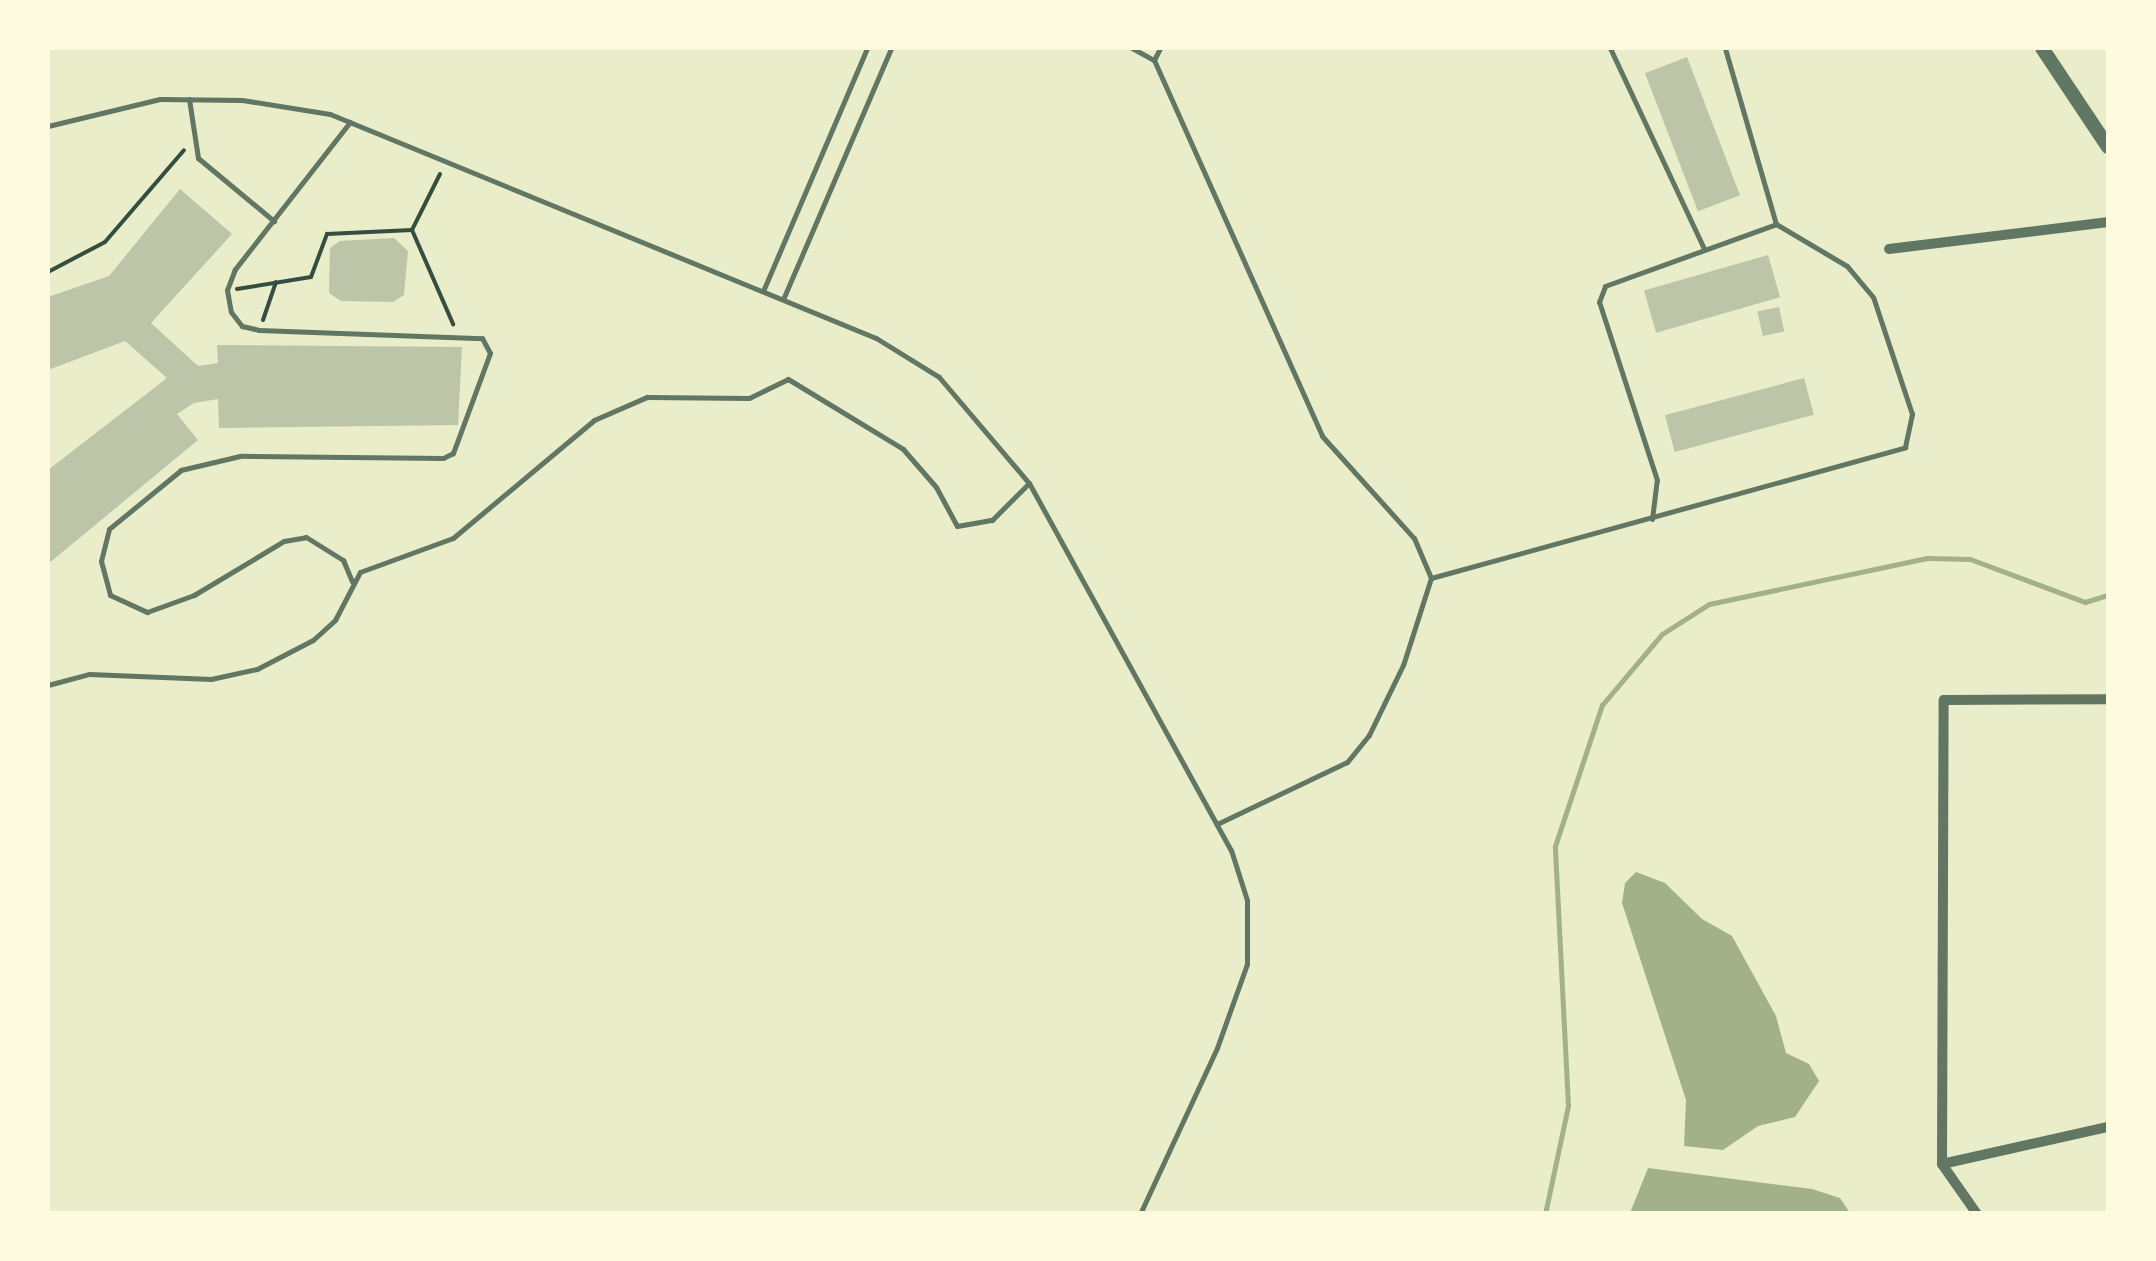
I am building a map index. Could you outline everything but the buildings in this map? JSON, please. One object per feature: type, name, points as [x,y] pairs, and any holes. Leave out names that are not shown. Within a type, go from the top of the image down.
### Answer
[{"type":"street","points":[[2042,48],[2108,147]]},
{"type":"street","points":[[1889,249],[2108,222]]},
{"type":"street","points":[[1977,1214],[1958,1195],[1942,1164],[1944,700],[2108,699]]},
{"type":"street","points":[[1942,1164],[2108,1126]]},
{"type":"lane","points":[[763,291],[867,48]]},
{"type":"lane","points":[[783,298],[891,48]]},
{"type":"lane","points":[[1132,48],[1154,60],[1322,436],[1414,538],[1431,578],[1403,666],[1369,735],[1347,762],[1217,824]]},
{"type":"lane","points":[[1154,60],[1160,48]]},
{"type":"lane","points":[[1610,48],[1704,250]]},
{"type":"lane","points":[[1431,578],[1892,454],[1910,435],[1912,414],[1873,298],[1847,266],[1776,224],[1725,48]]},
{"type":"lane","points":[[189,100],[190,137],[198,158],[274,220]]},
{"type":"lane","points":[[48,126],[86,112],[189,100],[242,100],[350,122],[876,338],[940,377],[1028,483],[1217,824],[1247,900],[1247,964],[1216,1048],[1140,1214]]},
{"type":"lane","points":[[350,122],[235,269],[228,290],[242,326],[259,330],[456,333],[482,338],[490,353],[454,453],[443,458],[240,456],[181,470],[109,529],[100,561],[110,594],[147,612],[194,596],[284,541],[306,537],[343,560],[352,581]]},
{"type":"lane","points":[[1652,519],[1658,480],[1599,302],[1605,286],[1619,277],[1776,224]]},
{"type":"lane","points":[[48,685],[90,674],[211,679],[257,669],[324,630],[352,581],[377,563],[454,538],[594,420],[647,397],[749,398],[788,379],[902,450],[936,487],[957,526],[992,520],[1028,483]]},
{"type":"path","points":[[48,272],[105,242],[190,137]]},
{"type":"path","points":[[440,174],[412,230],[456,333]]},
{"type":"path","points":[[228,290],[310,276],[327,234],[412,230]]},
{"type":"path","points":[[259,330],[276,282]]},
{"type":"shaded area","points":[[1636,872],[1665,883],[1702,919],[1732,936],[1776,1016],[1786,1053],[1809,1064],[1819,1081],[1795,1117],[1758,1126],[1723,1150],[1684,1146],[1686,1100],[1622,903],[1625,883]]},
{"type":"shaded area","points":[[1648,1168],[1812,1189],[1840,1198],[1850,1213],[1630,1213]]},
{"type":"waterway","points":[[1545,1214],[1568,1106],[1555,846],[1602,705],[1662,634],[1709,604],[1928,558],[1970,559],[2085,602],[2108,595]]}]
